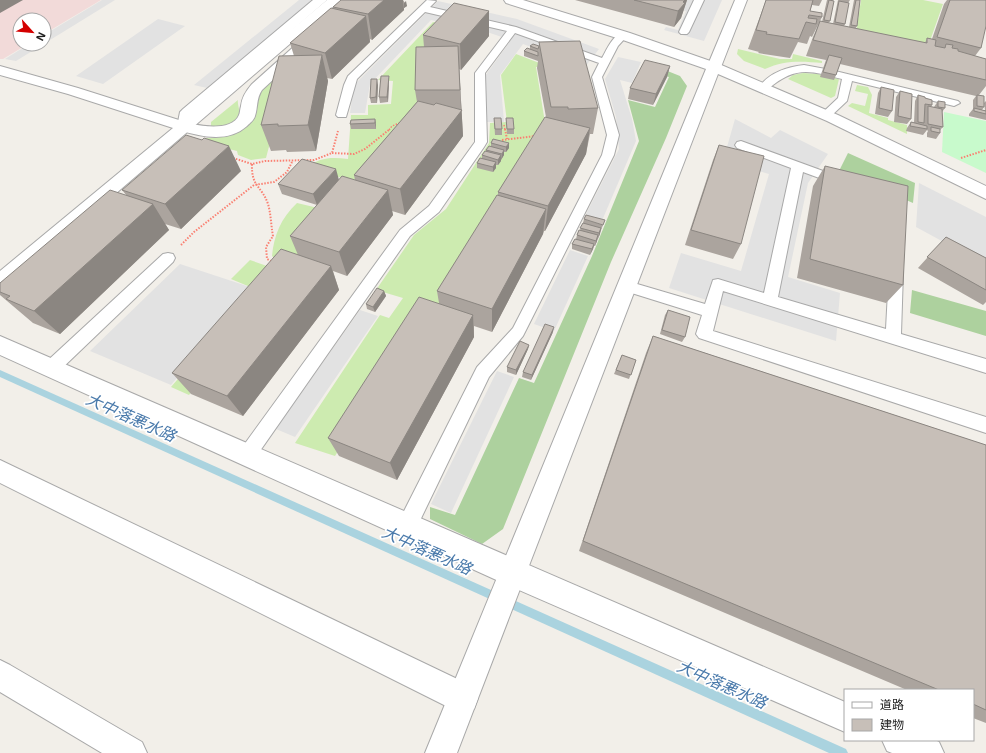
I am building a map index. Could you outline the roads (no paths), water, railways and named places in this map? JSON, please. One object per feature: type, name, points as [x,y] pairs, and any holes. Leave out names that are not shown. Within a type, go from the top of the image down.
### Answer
[{"type":"street","points":[[185,127],[188,112],[321,0]]},
{"type":"street","points":[[0,282],[335,0]]},
{"type":"street","points":[[0,70],[73,91],[185,127],[208,133],[220,133],[243,122],[247,117],[247,109],[252,93],[257,87],[353,0]]},
{"type":"street","points":[[510,0],[624,35],[714,67],[826,115],[986,193]]},
{"type":"street","points":[[441,753],[741,0]]},
{"type":"street","points":[[0,345],[407,526],[512,575],[844,717]]},
{"type":"street","points":[[0,471],[463,698]]},
{"type":"street","points":[[0,675],[131,753]]},
{"type":"street","points":[[900,741],[928,753]]},
{"type":"lane","points":[[342,115],[352,78],[432,0]]},
{"type":"lane","points":[[684,32],[699,1],[688,0]]},
{"type":"lane","points":[[424,9],[513,29],[605,62]]},
{"type":"lane","points":[[247,455],[405,233],[434,209],[481,142],[480,73],[513,29]]},
{"type":"lane","points":[[407,526],[484,372],[518,332],[608,155],[613,135],[597,77],[614,46],[624,35]]},
{"type":"lane","points":[[764,88],[779,75],[794,70],[821,71],[954,103]]},
{"type":"lane","points":[[826,115],[843,99],[848,77]]},
{"type":"lane","points":[[741,145],[856,188]]},
{"type":"lane","points":[[770,300],[798,166]]},
{"type":"lane","points":[[52,368],[168,258]]},
{"type":"lane","points":[[893,337],[897,259]]},
{"type":"lane","points":[[986,366],[718,284],[704,334],[986,425]]},
{"type":"lane","points":[[627,286],[711,312]]},
{"type":"waterway","name":"大中落悪水路","points":[[0,373],[842,753]]}]
